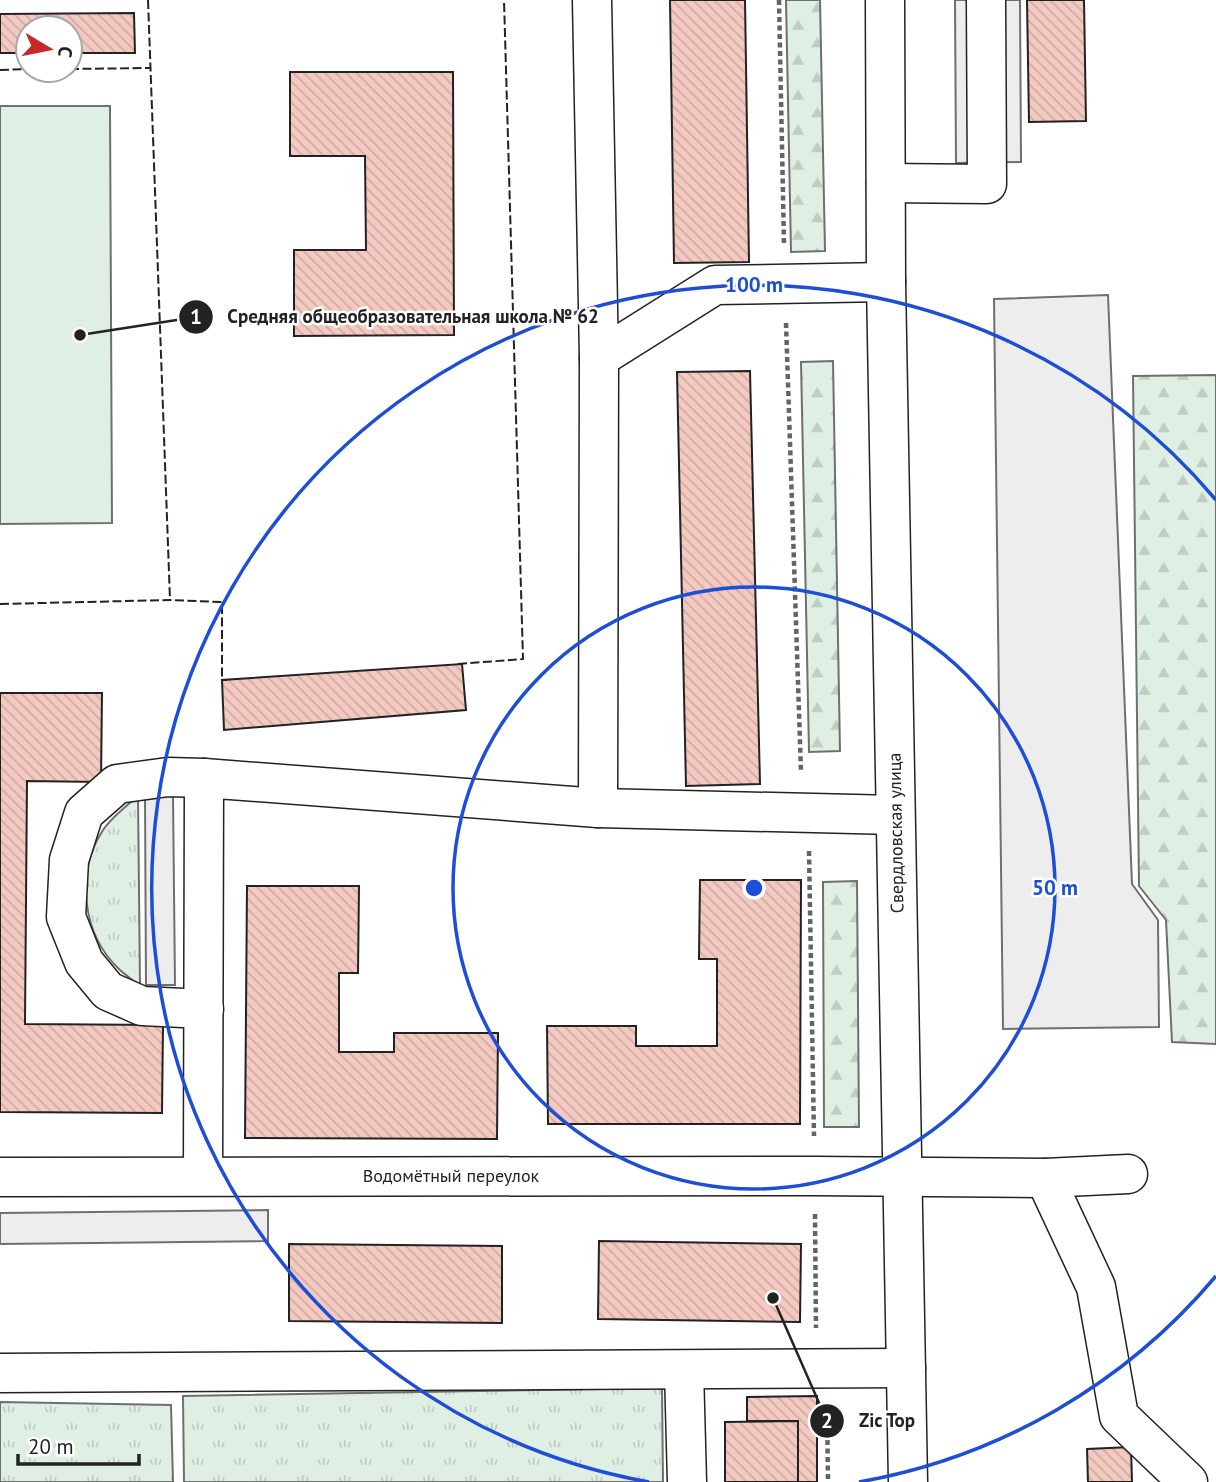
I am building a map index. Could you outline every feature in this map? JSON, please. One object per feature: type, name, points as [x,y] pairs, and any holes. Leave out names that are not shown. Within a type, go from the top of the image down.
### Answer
[{"type":"main road","points":[[592,0],[599,358],[598,808]]},
{"type":"main road","name":"Свердловская улица","points":[[885,0],[886,282],[908,1482]]},
{"type":"main road","points":[[886,183],[987,184],[986,0]]},
{"type":"main road","points":[[599,358],[715,285],[886,282]]},
{"type":"main road","points":[[204,1009],[142,1006],[108,991],[84,962],[66,917],[69,860],[84,813],[117,784],[168,777],[204,778],[598,808],[895,815]]},
{"type":"main road","points":[[203,1176],[204,778]]},
{"type":"main road","name":"Водомётный переулок","points":[[0,1177],[1045,1178],[1128,1174]]},
{"type":"main road","points":[[1045,1178],[1096,1287],[1119,1416],[1188,1482]]},
{"type":"main road","points":[[0,1373],[906,1368]]},
{"type":"main road","points":[[684,1370],[687,1482]]},
{"type":"path","points":[[779,0],[784,284],[801,783],[811,865],[816,1339],[828,1410],[828,1482]]},
{"type":"green space","points":[[786,0],[820,0],[825,251],[791,252]]},
{"type":"green space","points":[[0,106],[110,106],[112,523],[0,524]]},
{"type":"green space","points":[[833,361],[840,751],[809,752],[801,362]]},
{"type":"green space","points":[[1216,375],[1216,1044],[1172,1042],[1166,920],[1139,886],[1133,376]]},
{"type":"green space","points":[[138,796],[140,986],[119,969],[97,939],[90,921],[86,884],[88,865],[103,830]]},
{"type":"green space","points":[[857,881],[859,1127],[824,1127],[823,882]]},
{"type":"green space","points":[[662,1388],[663,1482],[184,1482],[183,1396]]},
{"type":"green space","points":[[0,1402],[171,1405],[173,1482],[0,1482]]},
{"type":"shaded area","points":[[955,0],[1020,0],[1021,162],[956,163]]},
{"type":"shaded area","points":[[1108,295],[1132,884],[1158,920],[1159,1027],[1003,1029],[994,299]]},
{"type":"shaded area","points":[[173,795],[175,985],[146,985],[145,796]]},
{"type":"shaded area","points":[[268,1210],[268,1241],[0,1244],[0,1213]]},
{"type":"building","points":[[670,0],[745,0],[749,262],[674,263]]},
{"type":"building","points":[[1027,0],[1084,0],[1086,121],[1029,122]]},
{"type":"building","points":[[134,13],[135,53],[84,53],[84,14],[14,14],[14,53],[0,53],[0,14]]},
{"type":"building","points":[[290,72],[453,72],[454,335],[294,336],[294,250],[366,250],[365,156],[290,156]]},
{"type":"building","points":[[750,371],[760,784],[686,786],[677,372]]},
{"type":"building","points":[[462,664],[466,710],[224,730],[222,680]]},
{"type":"building","points":[[0,693],[102,693],[101,782],[27,781],[25,1024],[163,1025],[162,1113],[0,1112]]},
{"type":"building","points":[[700,880],[801,880],[800,1124],[548,1124],[547,1026],[636,1026],[636,1046],[717,1046],[717,959],[699,959]]},
{"type":"building","points":[[247,886],[359,886],[358,973],[339,973],[339,1052],[394,1052],[394,1033],[498,1033],[497,1139],[245,1138]]},
{"type":"building","points":[[599,1241],[801,1244],[800,1322],[598,1319]]},
{"type":"building","points":[[289,1244],[502,1246],[502,1323],[289,1321]]},
{"type":"building","points":[[817,1396],[817,1482],[798,1482],[798,1421],[747,1421],[747,1397]]},
{"type":"building","points":[[798,1421],[798,1482],[725,1482],[725,1422]]},
{"type":"building","points":[[1131,1447],[1132,1482],[1088,1482],[1087,1449]]},
{"type":"fence","points":[[148,0],[170,600]]},
{"type":"fence","points":[[458,664],[523,659],[504,0]]},
{"type":"fence","points":[[84,69],[150,68]]},
{"type":"fence","points":[[0,70],[14,70]]},
{"type":"fence","points":[[0,604],[170,600],[222,602],[222,680],[227,680]]},
{"type":"place","name":"Средняя общеобразовательная школа № 62","points":[[80,335]]},
{"type":"place","name":"Zic Top","points":[[773,1298]]}]
